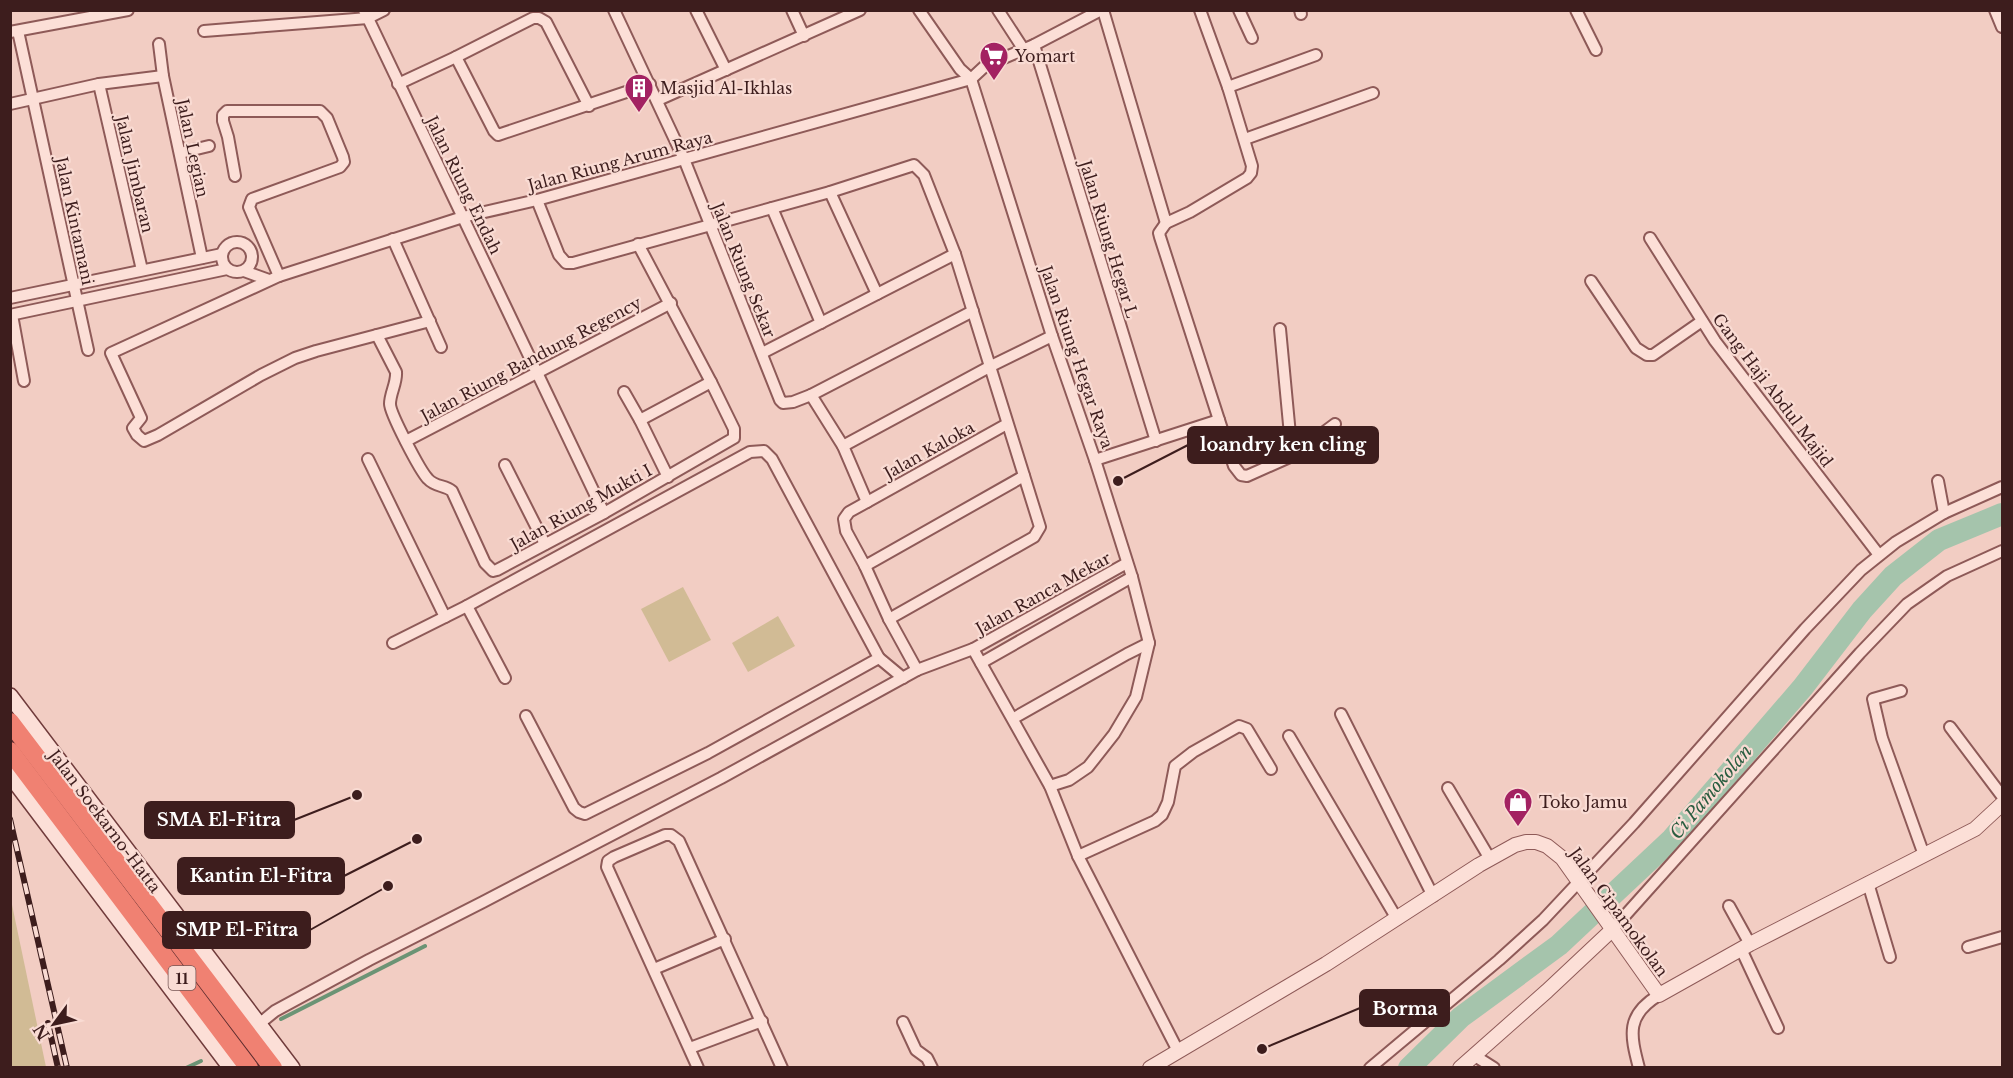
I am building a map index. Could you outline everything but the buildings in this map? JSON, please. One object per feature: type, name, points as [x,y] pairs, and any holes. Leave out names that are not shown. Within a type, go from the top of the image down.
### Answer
[{"type":"highway","name":"Jalan Soekarno-Hatta","points":[[19,720],[35,753],[273,1068]]},
{"type":"highway","name":"Jalan Soekarno-Hatta","points":[[10,751],[18,773],[115,888],[249,1068]]},
{"type":"highway","points":[[115,888],[127,928]]},
{"type":"main road","points":[[10,696],[19,720]]},
{"type":"main road","name":"Jalan Soekarno-Hatta","points":[[19,720],[292,1068]]},
{"type":"main road","name":"Jalan Soekarno-Hatta","points":[[18,773],[30,801],[231,1068]]},
{"type":"street","points":[[204,31],[366,14],[384,10]]},
{"type":"street","name":"Jalan Riung Sekar","points":[[614,10],[684,159],[780,400],[783,403],[793,402],[811,395]]},
{"type":"street","points":[[696,10],[726,70]]},
{"type":"street","points":[[792,10],[804,36]]},
{"type":"street","points":[[658,100],[860,10]]},
{"type":"street","points":[[918,10],[960,69],[970,79]]},
{"type":"street","name":"Jalan Riung Hegar L","points":[[998,10],[1029,47],[1156,441]]},
{"type":"street","points":[[1102,10],[1167,224]]},
{"type":"street","name":"Jalan Riung Arum Raya","points":[[377,335],[295,358],[144,441],[133,428],[141,418],[111,352],[274,278],[393,239],[463,217],[537,200],[970,79],[985,66],[1029,47],[1102,10]]},
{"type":"street","points":[[1200,10],[1245,139],[1252,166],[1251,173],[1247,178],[1167,224],[1160,233],[1161,243],[1234,466],[1240,475],[1248,476],[1292,456],[1335,424]]},
{"type":"street","points":[[1239,10],[1252,38]]},
{"type":"street","points":[[1576,10],[1596,50]]},
{"type":"street","points":[[1995,10],[2002,27]]},
{"type":"street","points":[[14,32],[124,11]]},
{"type":"street","name":"Jalan Riung Endah","points":[[366,14],[604,513]]},
{"type":"street","points":[[398,84],[533,18],[539,18],[546,22],[589,105]]},
{"type":"street","name":"Jalan Kintamani","points":[[14,32],[33,99],[88,350]]},
{"type":"street","name":"Jalan Legian","points":[[159,44],[163,76],[201,258]]},
{"type":"street","points":[[1228,87],[1316,55]]},
{"type":"street","points":[[456,57],[498,135],[650,84]]},
{"type":"street","points":[[10,104],[99,84],[163,76]]},
{"type":"street","name":"Jalan Riung Hegar Raya","points":[[970,79],[1052,336],[1095,460],[1132,577],[1149,643],[1136,697],[1114,734],[1088,766],[1068,780],[1050,786]]},
{"type":"street","name":"Jalan Jimbaran","points":[[99,84],[142,270]]},
{"type":"street","points":[[1245,139],[1373,93]]},
{"type":"street","points":[[235,176],[223,121],[223,115],[228,111],[320,111],[327,117],[344,162],[340,167],[252,199],[249,207],[263,238],[274,278],[243,271]]},
{"type":"street","points":[[180,153],[209,146]]},
{"type":"street","points":[[537,200],[559,255],[566,263],[573,263],[830,192],[914,165],[924,175],[955,254],[1040,527],[1034,537],[889,619]]},
{"type":"street","points":[[830,192],[877,294]]},
{"type":"street","points":[[772,208],[821,323]]},
{"type":"street","points":[[249,248],[263,238]]},
{"type":"street","name":"Gang Haji Abdul Majid","points":[[1650,238],[1715,341],[1879,555]]},
{"type":"street","points":[[393,239],[441,347]]},
{"type":"street","points":[[234,242],[242,243],[249,248],[252,256],[250,265],[243,271],[235,273],[227,269],[222,262],[222,254],[226,246],[234,242]]},
{"type":"street","name":"Jalan Riung Mukti I","points":[[377,335],[396,372],[390,405],[406,441],[428,480],[452,492],[489,568],[493,571],[497,570],[604,513],[734,438],[734,429],[711,382],[638,244]]},
{"type":"street","points":[[10,298],[222,254]]},
{"type":"street","points":[[762,353],[955,254]]},
{"type":"street","points":[[24,381],[11,315],[227,269]]},
{"type":"street","points":[[1591,280],[1636,348],[1647,355],[1653,355],[1702,321]]},
{"type":"street","name":"Jalan Riung Bandung Regency","points":[[406,441],[670,303]]},
{"type":"street","points":[[867,502],[843,446],[811,395],[973,311]]},
{"type":"street","points":[[377,335],[430,321]]},
{"type":"street","points":[[1280,329],[1292,456]]},
{"type":"street","points":[[843,446],[991,366],[1052,336]]},
{"type":"street","points":[[640,420],[711,382]]},
{"type":"street","points":[[624,392],[668,477]]},
{"type":"street","points":[[1095,460],[1219,420]]},
{"type":"street","name":"Jalan Kaloka","points":[[865,566],[846,531],[844,519],[849,512],[1007,424]]},
{"type":"street","points":[[393,643],[467,606],[750,452],[764,451],[772,459],[879,658],[903,678]]},
{"type":"street","points":[[368,459],[445,617]]},
{"type":"street","points":[[505,465],[546,544]]},
{"type":"street","points":[[917,670],[889,619],[865,566],[1024,476]]},
{"type":"street","points":[[1938,481],[1944,513]]},
{"type":"street","points":[[1370,1068],[1508,952],[1583,885],[1805,629],[1861,570],[1896,542],[1944,513],[2002,487]]},
{"type":"street","points":[[1460,1068],[1609,924],[1907,604],[1947,576],[2002,551]]},
{"type":"street","name":"Jalan Ranca Mekar","points":[[259,1024],[275,1011],[369,960],[711,783],[917,670],[973,649],[1127,563]]},
{"type":"street","points":[[981,663],[1132,577]]},
{"type":"street","points":[[467,606],[505,678]]},
{"type":"street","points":[[1014,718],[1149,643]]},
{"type":"street","points":[[973,649],[1014,718],[1050,786],[1078,856],[1178,1051]]},
{"type":"street","points":[[526,716],[574,808],[585,814],[708,753],[879,658]]},
{"type":"street","points":[[1901,691],[1873,699],[1882,738],[1924,855]]},
{"type":"street","points":[[1341,714],[1434,896]]},
{"type":"street","points":[[1078,856],[1159,818],[1168,802],[1175,766],[1193,752],[1239,726],[1247,729],[1271,769]]},
{"type":"street","points":[[1950,727],[2002,796]]},
{"type":"street","points":[[1289,736],[1397,919]]},
{"type":"street","points":[[1448,788],[1490,859]]},
{"type":"street","name":"Jalan Cipamokolan","points":[[1150,1068],[1326,964],[1515,845],[1536,842],[1555,851],[1583,885],[1659,995],[1745,947],[1975,830],[2002,804]]},
{"type":"street","points":[[698,1068],[607,867],[608,861],[614,857],[661,836],[671,835],[679,841],[782,1068]]},
{"type":"street","points":[[1868,883],[1890,957]]},
{"type":"street","points":[[1730,906],[1778,1028]]},
{"type":"street","points":[[1968,947],[2002,937]]},
{"type":"street","points":[[654,969],[725,939]]},
{"type":"street","points":[[1638,1068],[1632,1041],[1632,1029],[1635,1019],[1647,1003],[1659,995]]},
{"type":"street","points":[[690,1048],[762,1021]]},
{"type":"street","points":[[903,1023],[916,1050],[927,1058],[932,1068]]},
{"type":"street","points":[[1475,1056],[1494,1068]]},
{"type":"shaded area","points":[[683,587],[711,640],[669,662],[641,609]]},
{"type":"shaded area","points":[[778,616],[795,646],[748,672],[732,643]]},
{"type":"shaded area","points":[[11,900],[46,1067],[11,1067]]},
{"type":"waterway","name":"Ci Pamokolan","points":[[1409,1068],[1461,1017],[1559,945],[1672,839],[1803,687],[1862,610],[1893,576],[1939,540],[2002,514]]},
{"type":"waterway","points":[[281,1019],[425,946]]},
{"type":"waterway","points":[[186,1068],[201,1061]]},
{"type":"railway","points":[[10,819],[67,1068]]},
{"type":"railway","points":[[48,1023],[58,1068]]},
{"type":"place","name":"Yomart","points":[[994,82]]},
{"type":"place","name":"Masjid Al-Ikhlas","points":[[639,114]]},
{"type":"place","name":"loandry ken cling","points":[[1118,481]]},
{"type":"place","name":"SMA El-Fitra","points":[[357,795]]},
{"type":"place","name":"Toko Jamu","points":[[1518,828]]},
{"type":"place","name":"Kantin El-Fitra","points":[[417,839]]},
{"type":"place","name":"SMP El-Fitra","points":[[388,886]]},
{"type":"place","name":"Borma","points":[[1262,1049]]}]
